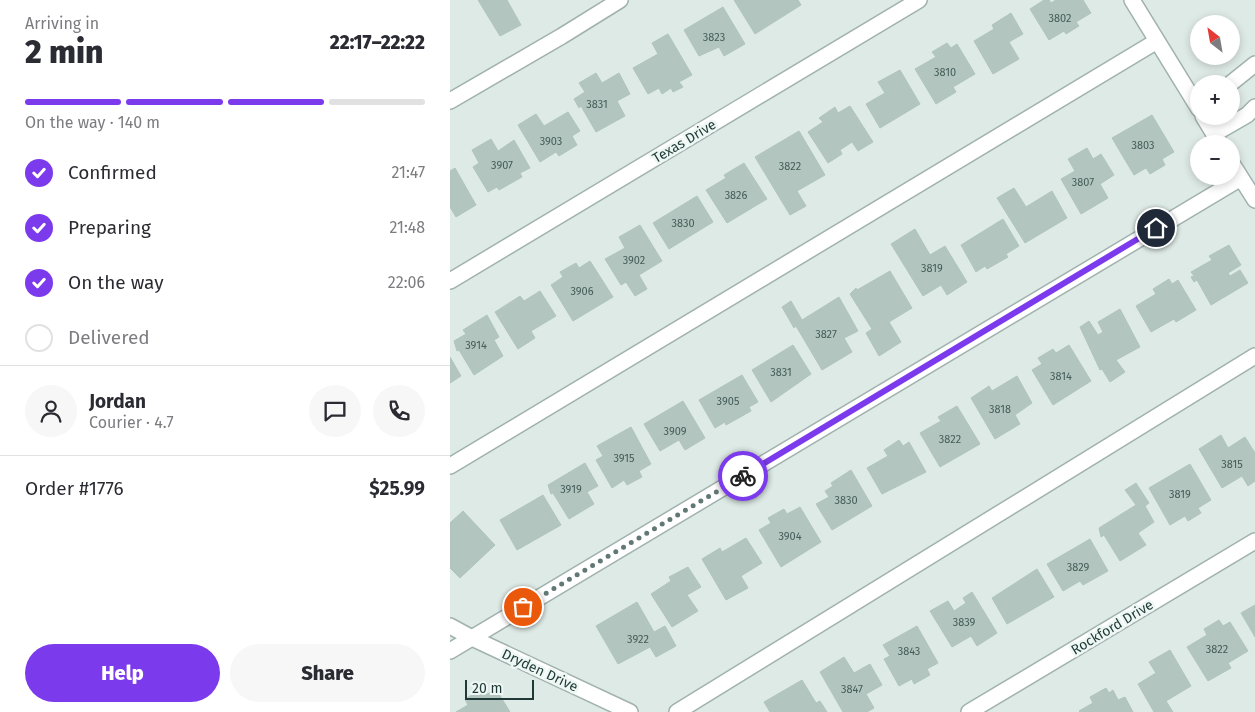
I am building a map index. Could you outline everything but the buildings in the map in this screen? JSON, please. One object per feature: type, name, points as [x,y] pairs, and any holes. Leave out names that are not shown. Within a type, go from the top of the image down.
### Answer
[{"type":"street","points":[[450,102],[620,0]]},
{"type":"street","name":"Texas Drive","points":[[450,282],[919,0]]},
{"type":"street","points":[[1132,0],[1190,94]]},
{"type":"street","points":[[450,466],[1157,41]]},
{"type":"street","points":[[1240,76],[1255,64]]},
{"type":"street","points":[[1222,135],[1255,108]]},
{"type":"street","points":[[450,651],[1241,178],[1255,200]]},
{"type":"street","points":[[677,712],[1255,356]]},
{"type":"street","name":"Rockford Drive","points":[[969,712],[1255,541]]},
{"type":"street","name":"Dryden Drive","points":[[450,626],[630,712]]},
{"type":"way so far","points":[[523,607],[743,476]]},
{"type":"route","points":[[743,476],[1156,228]]}]
